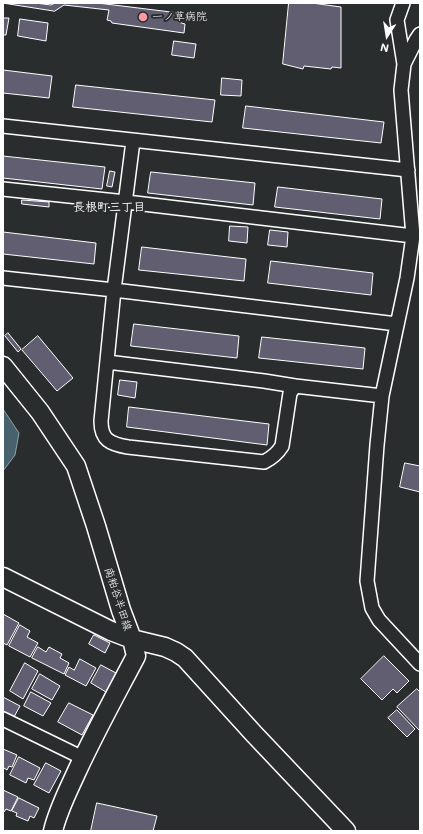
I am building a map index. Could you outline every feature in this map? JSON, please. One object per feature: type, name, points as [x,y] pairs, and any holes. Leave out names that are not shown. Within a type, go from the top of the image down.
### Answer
[{"type":"main road","name":"南粕谷半田線","points":[[3,366],[40,412],[76,466],[121,610],[132,640],[165,647],[185,658],[254,734],[346,831]]},
{"type":"main road","points":[[3,577],[132,640],[136,656],[83,758],[55,821],[53,831]]},
{"type":"street","points":[[403,3],[397,20],[404,64],[401,90],[413,236],[407,278],[382,396],[367,581],[372,608],[379,620],[420,664]]},
{"type":"street","points":[[404,64],[420,34]]},
{"type":"street","points":[[3,126],[408,170]]},
{"type":"street","points":[[133,141],[114,290],[101,421],[103,435],[116,445],[264,462],[277,454],[282,446],[290,393],[295,386]]},
{"type":"street","points":[[3,189],[413,236]]},
{"type":"street","points":[[3,278],[397,324]]},
{"type":"street","points":[[107,362],[382,396]]},
{"type":"street","points":[[3,718],[83,758]]},
{"type":"water","points":[[3,409],[19,433],[15,455],[3,471]]},
{"type":"building","name":"一ノ草病院","points":[[3,3],[35,3],[51,5],[55,3],[97,3],[179,13],[178,22],[185,24],[184,33],[112,23],[111,21],[107,20],[109,10],[64,5],[55,11]]},
{"type":"building","points":[[289,3],[312,3],[341,7],[341,68],[332,67],[331,69],[304,66],[303,69],[283,64]]},
{"type":"building","points":[[3,18],[9,18],[6,35],[3,35]]},
{"type":"building","points":[[20,19],[48,23],[46,41],[18,36]]},
{"type":"building","points":[[174,41],[196,44],[194,58],[172,55]]},
{"type":"building","points":[[3,70],[52,76],[49,98],[3,93]]},
{"type":"building","points":[[222,78],[242,80],[241,96],[221,95]]},
{"type":"building","points":[[76,85],[215,100],[212,122],[73,107]]},
{"type":"building","points":[[246,106],[384,122],[381,143],[243,128]]},
{"type":"building","points":[[3,156],[105,167],[102,189],[3,178]]},
{"type":"building","points":[[110,171],[115,172],[112,187],[107,186]]},
{"type":"building","points":[[151,172],[255,183],[253,205],[148,193]]},
{"type":"building","points":[[278,187],[382,199],[380,219],[275,207]]},
{"type":"building","points":[[22,200],[49,202],[49,207],[22,204]]},
{"type":"building","points":[[230,226],[248,227],[247,243],[229,241]]},
{"type":"building","points":[[270,230],[288,232],[287,247],[268,245]]},
{"type":"building","points":[[3,232],[96,243],[94,264],[3,254]]},
{"type":"building","points":[[142,247],[246,259],[244,281],[139,270]]},
{"type":"building","points":[[271,261],[373,273],[371,295],[268,283]]},
{"type":"building","points":[[134,324],[239,336],[237,358],[131,346]]},
{"type":"building","points":[[8,333],[21,349],[18,352],[5,336]]},
{"type":"building","points":[[38,336],[73,378],[57,391],[22,350]]},
{"type":"building","points":[[262,337],[365,348],[363,369],[259,358]]},
{"type":"building","points":[[120,380],[137,382],[135,398],[118,395]]},
{"type":"building","points":[[129,407],[269,424],[267,445],[127,427]]},
{"type":"building","points":[[405,463],[420,466],[420,492],[400,487]]},
{"type":"building","points":[[3,614],[19,623],[7,645],[3,643]]},
{"type":"building","points":[[20,625],[30,631],[27,637],[38,643],[30,657],[9,646]]},
{"type":"building","points":[[94,635],[110,643],[105,653],[89,644]]},
{"type":"building","points":[[38,647],[46,652],[49,647],[62,654],[60,658],[69,663],[64,674],[32,658]]},
{"type":"building","points":[[384,656],[409,681],[397,693],[393,689],[382,700],[361,679]]},
{"type":"building","points":[[80,659],[96,668],[86,686],[65,675],[69,667],[74,670]]},
{"type":"building","points":[[25,663],[38,671],[23,699],[10,691]]},
{"type":"building","points":[[101,665],[116,673],[106,692],[91,683]]},
{"type":"building","points":[[40,674],[60,686],[52,700],[32,689]]},
{"type":"building","points":[[417,689],[420,692],[420,731],[397,707]]},
{"type":"building","points":[[31,692],[51,703],[43,716],[24,706]]},
{"type":"building","points":[[3,697],[20,706],[14,717],[3,711]]},
{"type":"building","points":[[69,703],[93,715],[82,735],[58,722]]},
{"type":"building","points":[[397,710],[415,729],[407,737],[388,718]]},
{"type":"building","points":[[3,749],[17,755],[12,767],[9,766],[7,770],[4,768],[3,770]]},
{"type":"building","points":[[19,757],[40,768],[34,780],[28,778],[26,783],[10,775]]},
{"type":"building","points":[[46,763],[61,771],[49,793],[34,785]]},
{"type":"building","points":[[3,790],[18,797],[11,811],[6,809],[4,812],[3,811]]},
{"type":"building","points":[[19,798],[39,808],[34,818],[30,816],[28,821],[16,816],[17,813],[12,811]]},
{"type":"building","points":[[97,803],[157,816],[153,831],[91,831]]},
{"type":"place","name":"一ノ草病院","points":[[143,17]]},
{"type":"district","name":"長根町三丁目","points":[[109,207]]}]
